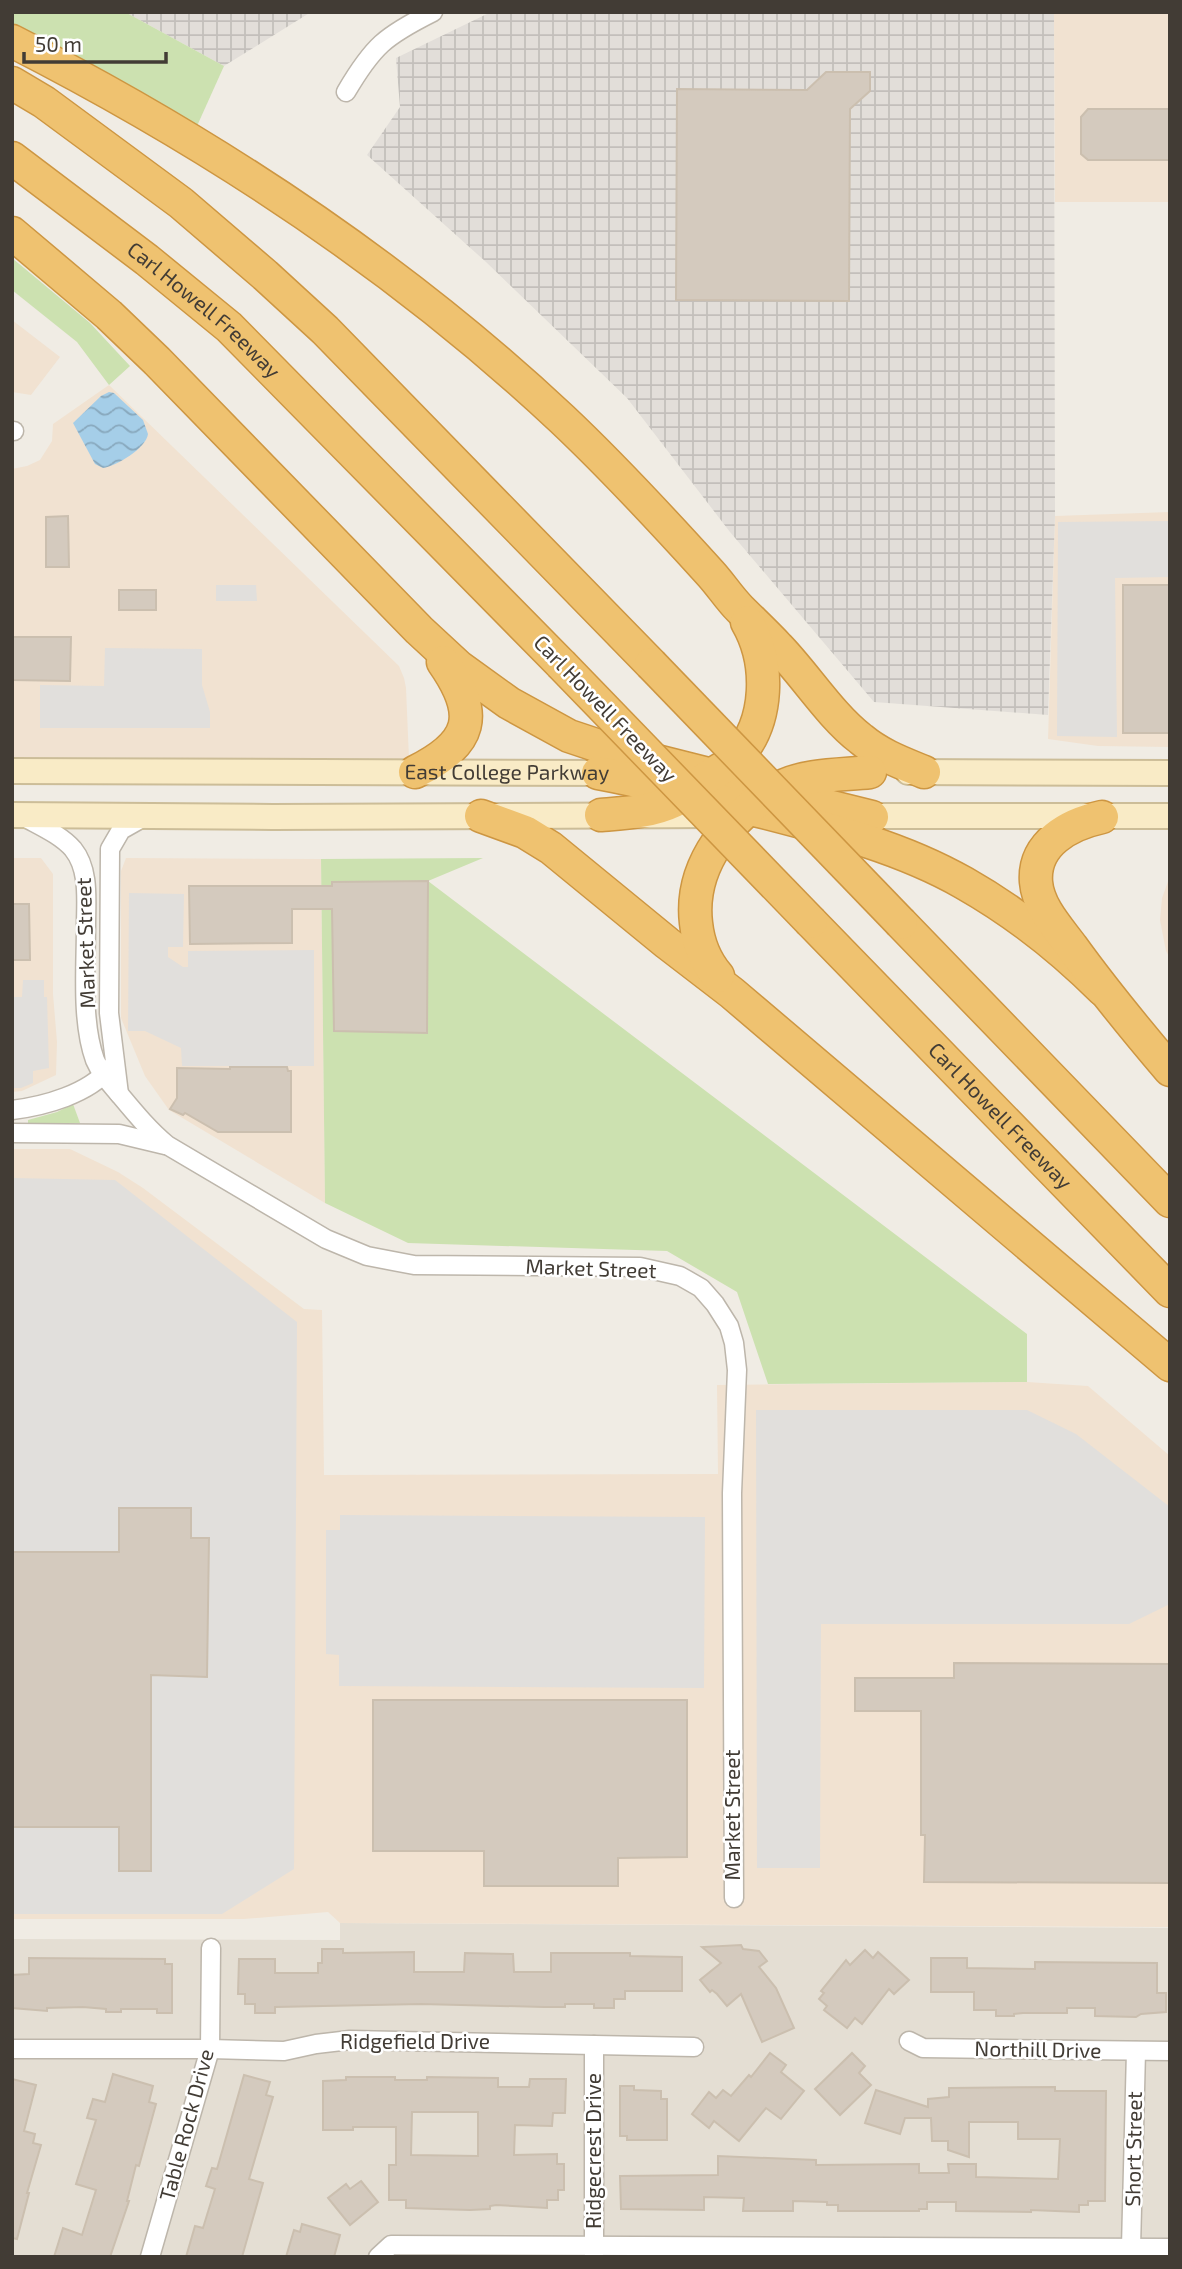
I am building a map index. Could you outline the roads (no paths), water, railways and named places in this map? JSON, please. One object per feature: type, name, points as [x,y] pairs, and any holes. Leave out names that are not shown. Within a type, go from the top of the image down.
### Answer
[{"type":"highway","points":[[12,41],[225,162],[398,281],[457,328],[562,419],[650,508],[860,738],[886,755],[924,772]]},
{"type":"highway","points":[[12,83],[44,102],[181,203],[325,330],[1170,1201]]},
{"type":"highway","name":"Carl Howell Freeway","points":[[12,158],[147,260],[229,327],[562,664],[1170,1292]]},
{"type":"highway","points":[[12,233],[141,345],[419,630],[459,667],[509,704],[558,731],[761,808],[881,846],[962,881],[1023,920],[1103,990]]},
{"type":"highway","points":[[601,816],[645,811],[676,800],[736,758],[751,734],[761,705],[763,682],[762,660],[754,633],[739,608]]},
{"type":"highway","points":[[415,772],[439,759],[452,748],[463,731],[467,715],[461,690],[419,630]]},
{"type":"highway","points":[[732,993],[711,968],[698,939],[696,888],[705,862],[722,835],[761,808],[783,785],[814,778],[870,772]]},
{"type":"highway","points":[[598,773],[699,784]]},
{"type":"highway","points":[[761,808],[872,817]]},
{"type":"highway","points":[[481,816],[514,827],[551,848],[732,993],[1170,1365]]},
{"type":"highway","points":[[1102,817],[1076,824],[1056,837],[1041,854],[1036,867],[1038,893],[1049,915],[1103,990],[1170,1070]]},
{"type":"main road","name":"East College Parkway","points":[[12,771],[598,773]]},
{"type":"main road","points":[[699,784],[870,772],[1170,773]]},
{"type":"main road","name":"East College Parkway","points":[[17,815],[601,816],[761,808]]},
{"type":"main road","points":[[872,817],[1170,816]]},
{"type":"street","points":[[346,92],[375,48],[394,33],[433,12]]},
{"type":"street","name":"Market Street","points":[[17,815],[49,831],[72,848],[82,864],[86,889],[86,997],[90,1038],[95,1059],[109,1069]]},
{"type":"street","name":"Market Street","points":[[146,816],[121,830],[110,849],[109,1001],[109,1069],[119,1094],[146,1128],[167,1146],[326,1239],[367,1256],[414,1265],[640,1267],[680,1276],[701,1288],[729,1326],[737,1370],[732,1493],[734,1898]]},
{"type":"street","points":[[12,1110],[54,1101],[78,1091],[109,1069]]},
{"type":"street","points":[[12,1133],[119,1134],[167,1146]]},
{"type":"street","name":"Table Rock Drive","points":[[150,2257],[210,2049],[211,1948]]},
{"type":"street","name":"Ridgefield Drive","points":[[12,2049],[284,2051],[350,2040],[694,2047]]},
{"type":"street","name":"Northill Drive","points":[[909,2040],[923,2048],[1170,2051]]},
{"type":"street","name":"Ridgecrest Drive","points":[[594,2045],[594,2251]]},
{"type":"street","name":"Short Street","points":[[1131,2247],[1136,2051]]},
{"type":"street","points":[[378,2257],[391,2245],[594,2251],[804,2252],[1170,2248]]},
{"type":"water","points":[[114,393],[143,420],[148,434],[142,445],[130,456],[103,468],[95,464],[73,423],[101,396]]}]
